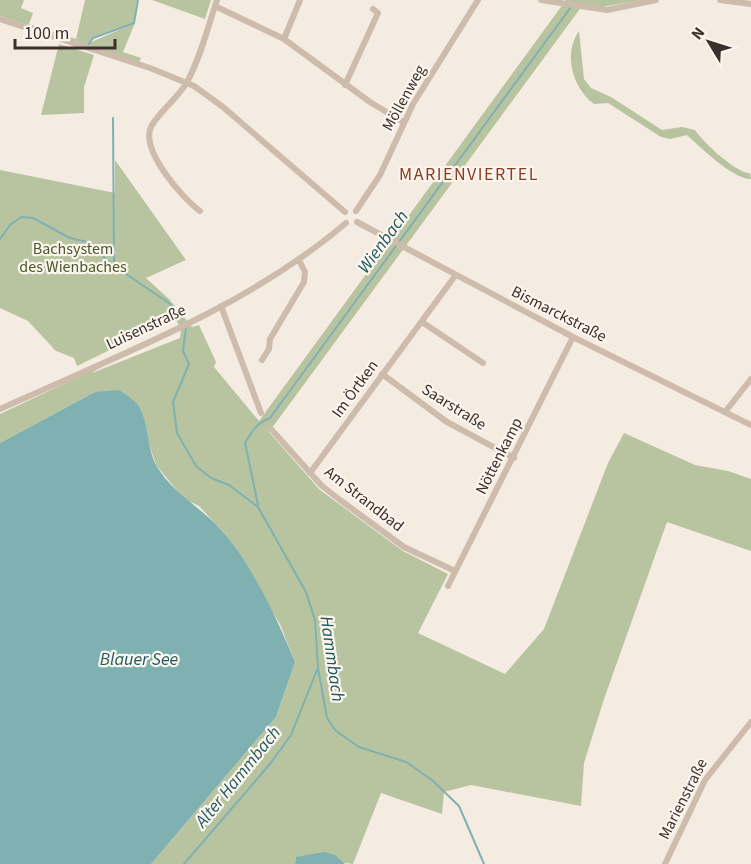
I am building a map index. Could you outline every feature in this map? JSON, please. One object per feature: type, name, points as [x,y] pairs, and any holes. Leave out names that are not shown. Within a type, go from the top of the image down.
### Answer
[{"type":"street","points":[[284,39],[300,0]]},
{"type":"street","name":"Möllenweg","points":[[356,211],[380,175],[403,122],[478,0]]},
{"type":"street","points":[[541,0],[607,10],[656,0]]},
{"type":"street","points":[[720,0],[751,4]]},
{"type":"street","points":[[200,212],[187,201],[149,144],[152,125],[186,83],[216,3],[284,39],[345,85],[403,122]]},
{"type":"street","points":[[345,85],[378,13],[373,9]]},
{"type":"street","points":[[0,19],[186,83],[216,101],[345,212]]},
{"type":"street","points":[[351,209],[356,211],[359,216],[357,222],[346,223],[345,212],[351,209]]},
{"type":"street","name":"Bismarckstraße","points":[[357,222],[573,337],[751,425]]},
{"type":"street","name":"Luisenstraße","points":[[0,409],[172,330],[256,288],[299,260],[346,223]]},
{"type":"street","points":[[262,360],[269,349],[270,339],[304,282],[305,272],[299,260]]},
{"type":"street","name":"Im Örtken","points":[[310,472],[455,276]]},
{"type":"street","points":[[221,306],[261,413]]},
{"type":"street","points":[[422,322],[483,363]]},
{"type":"street","name":"Nöttenkamp","points":[[448,586],[573,337]]},
{"type":"street","name":"Saarstraße","points":[[382,374],[447,422],[514,458]]},
{"type":"street","points":[[725,412],[751,379]]},
{"type":"street","name":"Am Strandbad","points":[[271,429],[310,472],[340,500],[404,547],[456,571]]},
{"type":"street","name":"Marienstraße","points":[[665,864],[705,780],[751,722]]},
{"type":"green space","points":[[0,0],[24,0],[21,8],[33,13],[29,24],[76,39],[85,0],[137,0],[134,22],[93,37],[89,43],[135,23],[123,52],[141,58],[139,62],[0,16]]},
{"type":"green space","points":[[152,0],[211,0],[205,19]]},
{"type":"green space","name":"Bachsystem des Wienbaches","points":[[566,0],[642,0],[602,7],[582,6],[269,432],[320,490],[403,551],[448,574],[418,633],[505,674],[544,629],[608,463],[624,433],[695,465],[728,471],[751,479],[751,551],[667,522],[604,699],[584,763],[581,806],[471,785],[444,792],[442,814],[381,793],[353,864],[296,857],[295,864],[151,864],[276,717],[295,662],[280,624],[223,532],[199,506],[184,499],[156,465],[148,441],[95,392],[0,443],[0,414],[102,366],[92,373],[180,338],[181,329],[175,318],[77,366],[74,358],[56,351],[28,321],[0,308],[0,170],[115,193],[115,160],[186,260],[146,278],[169,299],[192,327],[199,325],[216,362],[214,367],[259,421]]},
{"type":"green space","points":[[579,31],[584,79],[591,88],[611,97],[662,130],[682,127],[695,130],[729,163],[750,173],[751,179],[727,169],[687,135],[670,139],[661,137],[608,103],[594,104],[580,89],[572,70],[572,50]]},
{"type":"green space","points":[[59,44],[94,55],[84,87],[84,113],[41,115]]},
{"type":"water","name":"Blauer See","points":[[119,390],[133,400],[141,410],[153,458],[163,475],[178,492],[221,530],[243,559],[272,610],[295,662],[276,717],[151,864],[0,864],[0,443],[95,392]]},
{"type":"water","points":[[324,852],[335,855],[345,864],[295,864],[296,857]]},
{"type":"waterway","points":[[89,44],[93,38],[134,23],[138,0]]},
{"type":"waterway","name":"Wienbach","points":[[258,505],[245,443],[250,435],[258,425],[270,418],[571,7]]},
{"type":"waterway","points":[[113,118],[114,265]]},
{"type":"waterway","name":"Hammbach","points":[[0,239],[10,225],[21,217],[33,218],[70,238],[87,242],[114,266],[169,303],[180,316]]},
{"type":"waterway","name":"Hammbach","points":[[186,328],[183,351],[189,364],[173,402],[177,433],[196,466],[211,478],[229,485],[258,507],[306,592],[315,620],[318,668],[327,718],[336,731],[359,747],[406,762],[432,780],[459,806],[484,864]]},
{"type":"waterway","name":"Alter Hammbach","points":[[184,864],[270,764],[291,735],[317,670]]},
{"type":"district","name":"MARIENVIERTEL","points":[[469,174]]}]
